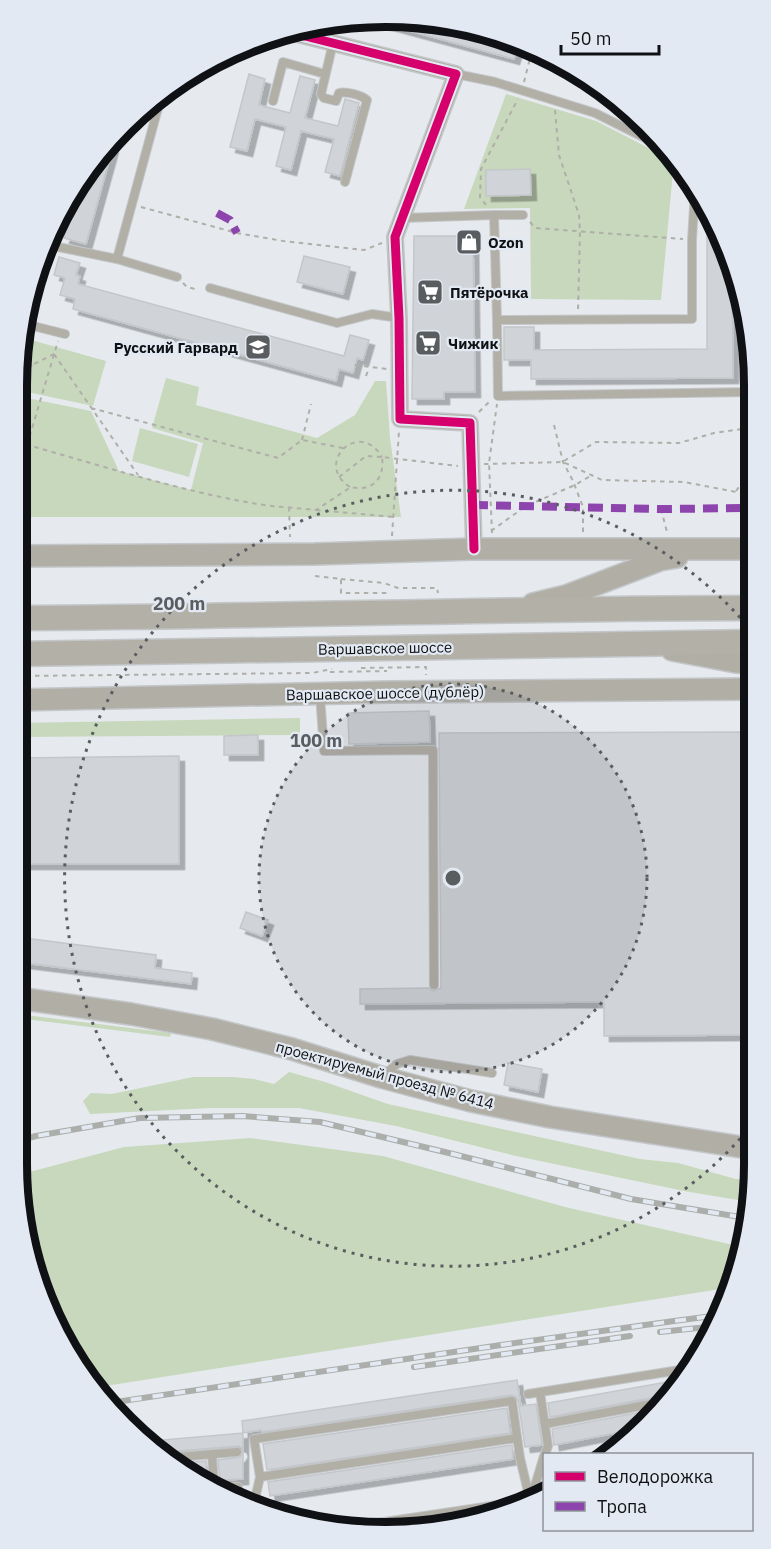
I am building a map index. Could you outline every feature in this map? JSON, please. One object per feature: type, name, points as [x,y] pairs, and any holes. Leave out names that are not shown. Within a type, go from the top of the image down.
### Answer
[{"type":"main road","points":[[27,556],[315,554],[474,549],[744,549]]},
{"type":"main road","points":[[504,610],[566,596],[660,560],[719,549]]},
{"type":"main road","points":[[27,618],[744,608]]},
{"type":"main road","name":"Варшавское шоссе","points":[[27,654],[744,642]]},
{"type":"main road","points":[[642,644],[744,662]]},
{"type":"main road","name":"Варшавское шоссе (дублёр)","points":[[27,699],[320,693],[744,689]]},
{"type":"main road","name":"проектируемый проезд № 6414","points":[[27,999],[131,1014],[212,1029],[292,1049],[381,1077],[471,1101],[550,1117],[744,1147]]},
{"type":"street","points":[[306,36],[456,74],[395,237],[400,419],[470,423],[474,549]]},
{"type":"lane","points":[[333,43],[321,90],[322,96],[336,100],[342,92],[367,100],[345,182]]},
{"type":"lane","points":[[273,101],[283,62],[325,74]]},
{"type":"lane","points":[[456,74],[495,82],[595,113],[641,134]]},
{"type":"lane","points":[[117,259],[158,109]]},
{"type":"lane","points":[[497,320],[692,319],[694,203]]},
{"type":"lane","points":[[402,218],[523,215]]},
{"type":"lane","points":[[494,216],[498,396],[744,393]]},
{"type":"lane","points":[[55,246],[117,259],[177,277]]},
{"type":"lane","points":[[207,290],[337,323],[372,314],[399,318]]},
{"type":"lane","points":[[32,326],[65,334]]},
{"type":"lane","points":[[320,693],[324,751],[433,750],[434,985]]},
{"type":"lane","points":[[381,1077],[397,1064],[410,1060],[492,1073]]},
{"type":"lane","points":[[528,1394],[679,1370]]},
{"type":"lane","points":[[540,1392],[548,1446],[546,1453]]},
{"type":"lane","points":[[255,1498],[260,1477],[254,1439],[512,1401],[520,1458],[528,1493]]},
{"type":"lane","points":[[545,1424],[651,1404]]},
{"type":"lane","points":[[260,1477],[517,1438]]},
{"type":"lane","points":[[179,1457],[237,1452]]},
{"type":"lane","points":[[212,1454],[214,1478]]},
{"type":"lane","points":[[533,1490],[543,1461]]},
{"type":"lane","points":[[232,1487],[238,1487]]},
{"type":"lane","points":[[385,1522],[492,1506]]},
{"type":"path","points":[[494,216],[480,197],[481,170],[522,90],[530,57]]},
{"type":"path","points":[[555,100],[559,155],[579,215],[578,320]]},
{"type":"path","points":[[132,204],[237,233],[283,241],[364,250],[380,243]]},
{"type":"path","points":[[523,215],[535,228],[692,240]]},
{"type":"path","points":[[187,287],[207,290]]},
{"type":"path","points":[[28,369],[54,354]]},
{"type":"path","points":[[54,354],[138,476]]},
{"type":"path","points":[[54,354],[27,445],[138,476],[258,504],[394,517]]},
{"type":"path","points":[[28,364],[32,365]]},
{"type":"path","points":[[355,366],[392,369]]},
{"type":"path","points":[[366,376],[369,368]]},
{"type":"path","points":[[494,537],[491,531],[489,463],[498,396]]},
{"type":"path","points":[[91,408],[278,458],[302,440],[312,404]]},
{"type":"path","points":[[392,537],[400,419]]},
{"type":"path","points":[[554,425],[563,462],[575,484],[583,507],[583,538]]},
{"type":"path","points":[[563,462],[596,442],[679,443],[714,433],[744,429]]},
{"type":"path","points":[[302,440],[343,448]]},
{"type":"path","points":[[357,442],[372,445],[382,457],[382,472],[373,485],[366,488],[358,489],[344,483],[336,470],[338,454],[343,448],[357,442]]},
{"type":"path","points":[[339,477],[366,456],[471,467],[489,463],[563,462],[602,480],[684,482],[744,493]]},
{"type":"path","points":[[491,531],[526,506],[592,475]]},
{"type":"path","points":[[736,491],[744,480]]},
{"type":"path","points":[[316,510],[351,487]]},
{"type":"path","points":[[289,507],[291,542]]},
{"type":"path","points":[[662,509],[670,539]]},
{"type":"path","points":[[315,576],[384,583],[398,588],[437,588],[438,593]]},
{"type":"path","points":[[341,579],[342,592],[396,593]]},
{"type":"path","points":[[330,672],[426,667],[426,671]]},
{"type":"path","points":[[27,676],[312,673],[332,668],[386,670]]},
{"type":"path","points":[[386,670],[386,676]]},
{"type":"green space","points":[[506,94],[596,121],[658,153],[673,171],[661,300],[531,299],[530,208],[464,209]]},
{"type":"green space","points":[[30,340],[106,361],[93,406],[27,392]]},
{"type":"green space","points":[[166,378],[199,387],[196,405],[317,438],[355,415],[375,381],[386,381],[390,438],[401,517],[27,517],[27,398],[91,411],[119,471],[191,490],[203,443],[152,428]]},
{"type":"green space","points":[[140,428],[198,444],[189,477],[132,461]]},
{"type":"green space","points":[[300,718],[300,735],[27,737],[27,723]]},
{"type":"green space","points":[[27,1015],[171,1033],[170,1037],[27,1019]]},
{"type":"green space","points":[[289,1072],[388,1104],[640,1159],[678,1163],[743,1179],[742,1201],[516,1156],[396,1126],[299,1108],[211,1108],[90,1114],[83,1101],[91,1093],[112,1094],[193,1077],[233,1077],[274,1084]]},
{"type":"green space","points":[[250,1138],[383,1156],[565,1207],[734,1245],[721,1289],[104,1386],[75,1343],[46,1279],[34,1233],[27,1173],[124,1147]]},
{"type":"building","points":[[397,27],[432,30],[478,39],[516,52],[514,59]]},
{"type":"building","points":[[249,74],[265,79],[259,105],[290,113],[300,76],[315,80],[305,118],[338,126],[345,99],[359,103],[340,176],[325,172],[334,139],[301,131],[291,170],[276,166],[286,127],[255,119],[247,151],[230,147]]},
{"type":"building","points":[[111,155],[86,244],[64,238],[75,206]]},
{"type":"building","points":[[530,169],[531,195],[486,196],[486,170]]},
{"type":"building","points":[[707,233],[710,233],[732,294],[733,378],[531,379],[531,360],[504,360],[504,327],[534,327],[534,350],[707,349]]},
{"type":"building","name":"Пятёрочка","points":[[414,236],[473,236],[475,392],[444,392],[444,399],[412,399]]},
{"type":"building","points":[[304,256],[350,267],[343,294],[297,282]]},
{"type":"building","points":[[59,257],[80,263],[76,275],[80,276],[78,284],[344,356],[350,335],[369,340],[363,360],[357,358],[353,373],[339,369],[336,381],[73,309],[75,299],[60,295],[65,278],[54,275]]},
{"type":"building","points":[[429,711],[430,742],[349,744],[348,713]]},
{"type":"building","points":[[744,732],[744,1035],[604,1036],[604,1002],[360,1004],[360,989],[429,988],[433,991],[441,988],[439,733]]},
{"type":"building","points":[[258,735],[258,755],[224,755],[224,736]]},
{"type":"building","points":[[179,756],[179,864],[27,864],[27,758]]},
{"type":"building","points":[[246,912],[268,920],[262,936],[240,928]]},
{"type":"building","points":[[27,938],[156,955],[155,968],[192,973],[191,984],[27,963]]},
{"type":"building","points":[[508,1063],[542,1069],[538,1092],[504,1085]]},
{"type":"building","points":[[517,1380],[521,1406],[536,1404],[542,1445],[525,1447],[518,1400],[512,1395],[243,1433],[242,1421]]},
{"type":"building","points":[[670,1381],[658,1397],[550,1417],[548,1403]]},
{"type":"building","points":[[507,1408],[510,1433],[267,1470],[263,1444]]},
{"type":"building","points":[[644,1411],[624,1431],[554,1445],[552,1429]]},
{"type":"building","points":[[243,1433],[243,1452],[239,1446],[172,1452],[158,1440]]},
{"type":"building","points":[[512,1445],[513,1459],[270,1496],[268,1482]]},
{"type":"building","points":[[243,1452],[243,1479],[220,1480],[218,1460],[240,1457]]},
{"type":"building","points":[[206,1461],[207,1475],[206,1474],[186,1462]]},
{"type":"railway","points":[[27,1138],[140,1118],[242,1116],[320,1122],[631,1199],[740,1217]]},
{"type":"railway","points":[[118,1402],[710,1316]]},
{"type":"railway","points":[[660,1332],[704,1327]]},
{"type":"railway","points":[[414,1367],[630,1336]]},
{"type":"marked path","points":[[217,213],[230,220],[237,233]]},
{"type":"marked path","points":[[473,505],[661,509],[744,508]]},
{"type":"cycle path","points":[[306,36],[456,74],[395,237],[400,419],[470,423],[474,549]]},
{"type":"place","name":"Ozon","points":[[469,242]]},
{"type":"place","name":"Пятёрочка","points":[[430,292]]},
{"type":"place","name":"Чижик","points":[[428,343]]},
{"type":"place","name":"Русский Гарвард","points":[[258,347]]}]
